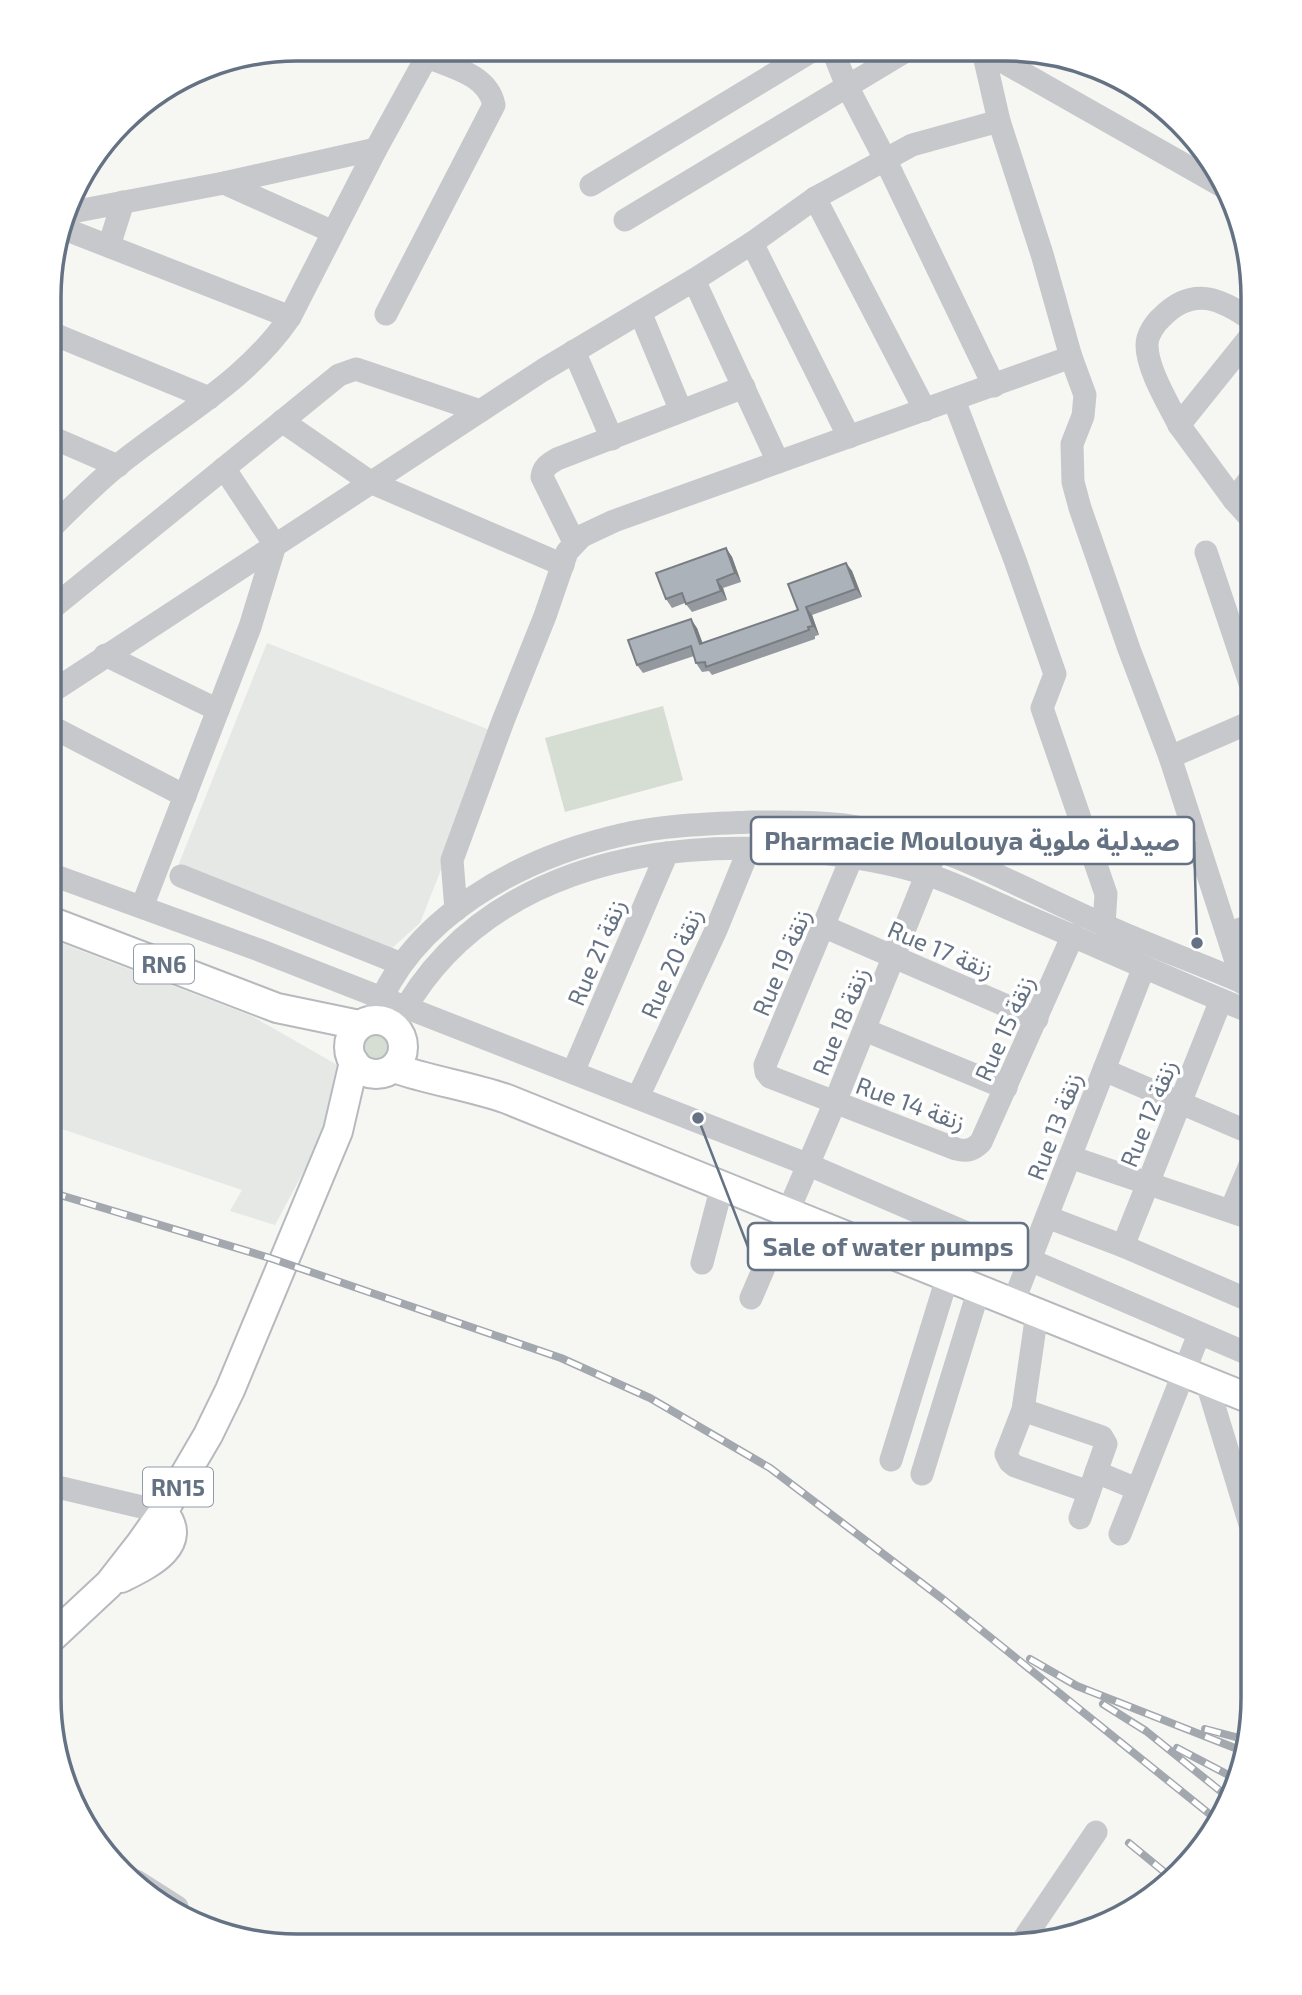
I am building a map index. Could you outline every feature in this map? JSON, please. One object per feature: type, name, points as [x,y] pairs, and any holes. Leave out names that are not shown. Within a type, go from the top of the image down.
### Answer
[{"type":"main road","name":"RN6","points":[[61,925],[277,1008],[387,1034],[427,1079],[476,1088],[948,1275],[1240,1395]]},
{"type":"main road","name":"RN6","points":[[277,1008],[352,1059],[365,1072],[379,1074],[387,1034]]},
{"type":"main road","points":[[352,1059],[350,1039],[387,1034]]},
{"type":"main road","name":"RN15","points":[[61,1629],[109,1584],[163,1512],[203,1444],[230,1390],[338,1131],[387,1034]]},
{"type":"main road","name":"RN15","points":[[338,1131],[352,1059]]},
{"type":"street","points":[[591,185],[795,61]]},
{"type":"street","points":[[837,61],[994,386]]},
{"type":"street","points":[[625,220],[889,61]]},
{"type":"street","points":[[985,61],[999,121],[1042,254],[1071,358],[1085,395],[1083,416],[1072,444],[1073,482],[1080,508],[1170,757],[1241,965]]},
{"type":"street","points":[[61,519],[118,466],[239,376],[275,339],[424,62]]},
{"type":"street","points":[[386,314],[494,105],[492,94],[482,82],[446,62]]},
{"type":"street","points":[[1021,62],[1178,147],[1201,168]]},
{"type":"street","points":[[61,685],[480,411],[752,243],[815,198],[912,145],[999,121]]},
{"type":"street","points":[[78,211],[224,183],[376,149]]},
{"type":"street","points":[[224,183],[332,232]]},
{"type":"street","points":[[815,198],[925,411]]},
{"type":"street","points":[[109,246],[123,202]]},
{"type":"street","points":[[71,231],[289,317]]},
{"type":"street","points":[[752,243],[849,437]]},
{"type":"street","points":[[694,280],[778,462]]},
{"type":"street","points":[[1241,313],[1227,303],[1201,298],[1184,300],[1157,322],[1147,340],[1148,354],[1178,425],[1241,508]]},
{"type":"street","points":[[639,312],[681,411]]},
{"type":"street","points":[[61,337],[209,398]]},
{"type":"street","points":[[1178,425],[1241,348]]},
{"type":"street","points":[[574,351],[612,439]]},
{"type":"street","points":[[456,910],[452,860],[566,552],[574,542],[596,528],[1071,358]]},
{"type":"street","points":[[61,601],[339,374],[356,369],[480,411]]},
{"type":"street","points":[[574,542],[541,477],[542,471],[557,459],[744,387]]},
{"type":"street","points":[[954,400],[1055,674],[1042,708],[1106,894],[1104,925]]},
{"type":"street","points":[[282,421],[370,482],[563,565]]},
{"type":"street","points":[[61,441],[118,466]]},
{"type":"street","points":[[224,468],[275,545]]},
{"type":"street","points":[[1234,500],[1241,491]]},
{"type":"street","points":[[142,907],[250,626],[275,545]]},
{"type":"street","points":[[1206,552],[1241,656]]},
{"type":"street","points":[[105,655],[218,710]]},
{"type":"street","points":[[1170,757],[1241,726]]},
{"type":"street","points":[[61,732],[185,796]]},
{"type":"street","points":[[387,1034],[406,958],[456,910],[485,889],[546,860],[621,835],[702,824],[807,822],[864,828],[938,848],[1104,925],[1241,982]]},
{"type":"street","name":"Rue 18 زنقة","points":[[751,1298],[809,1165],[938,848]]},
{"type":"street","points":[[387,1034],[429,973],[450,948],[490,916],[560,878],[601,865],[667,853],[749,849],[784,849],[852,857],[927,874],[1240,1008]]},
{"type":"street","name":"Rue 20 زنقة","points":[[638,1097],[716,930],[749,849]]},
{"type":"street","name":"Rue 21 زنقة","points":[[573,1072],[667,853]]},
{"type":"street","name":"Rue 19 زنقة","points":[[781,1081],[766,1072],[765,1065],[825,927],[852,857]]},
{"type":"street","points":[[181,876],[399,963]]},
{"type":"street","points":[[61,878],[259,950],[387,1034],[573,1072],[809,1165],[1240,1351]]},
{"type":"street","name":"Rue 17 زنقة","points":[[825,927],[1037,1019]]},
{"type":"street","points":[[1229,933],[1241,929]]},
{"type":"street","name":"Rue 15 زنقة","points":[[981,1142],[1073,935]]},
{"type":"street","name":"Rue 13 زنقة","points":[[1137,1489],[1092,1482],[1010,1462],[1006,1454],[1023,1410],[1025,1308],[1030,1261],[1144,967]]},
{"type":"street","name":"Rue 12 زنقة","points":[[1123,1246],[1221,1000]]},
{"type":"street","points":[[864,1030],[1006,1088]]},
{"type":"street","points":[[1104,1070],[1240,1129]]},
{"type":"street","name":"Rue 14 زنقة","points":[[781,1081],[956,1149],[974,1149],[981,1142]]},
{"type":"street","points":[[1070,1157],[1240,1214]]},
{"type":"street","points":[[702,1263],[722,1186]]},
{"type":"street","points":[[1231,1210],[1240,1187]]},
{"type":"street","points":[[1047,1217],[1240,1297]]},
{"type":"street","points":[[891,1460],[948,1275]]},
{"type":"street","points":[[922,1474],[979,1289]]},
{"type":"street","points":[[1121,1534],[1137,1489],[1195,1376],[1199,1334]]},
{"type":"street","points":[[1195,1376],[1240,1501]]},
{"type":"street","points":[[1023,1410],[1102,1437],[1106,1444],[1080,1518]]},
{"type":"street","points":[[61,1488],[163,1512]]},
{"type":"street","points":[[1028,1932],[1096,1832]]},
{"type":"shaded area","points":[[267,643],[495,732],[420,923],[390,950],[178,866]]},
{"type":"shaded area","points":[[663,706],[683,780],[565,812],[545,738]]},
{"type":"shaded area","points":[[61,943],[252,1016],[339,1066],[335,1113],[275,1225],[230,1211],[242,1190],[61,1129]]},
{"type":"shaded area","points":[[376,1028],[384,1029],[390,1034],[395,1040],[395,1056],[390,1062],[384,1067],[376,1068],[368,1067],[362,1062],[357,1056],[356,1048],[357,1040],[362,1034],[368,1029]]},
{"type":"building","points":[[726,548],[735,573],[717,580],[721,591],[686,604],[682,593],[666,599],[656,573]]},
{"type":"building","points":[[846,563],[856,589],[806,607],[813,626],[808,627],[809,630],[706,667],[705,662],[696,663],[691,646],[637,665],[628,640],[691,619],[700,644],[798,610],[788,584]]},
{"type":"railway","points":[[61,1195],[270,1258],[561,1358],[650,1398],[770,1468],[944,1600],[1210,1814]]},
{"type":"railway","points":[[1030,1659],[1077,1686],[1235,1748]]},
{"type":"railway","points":[[1103,1704],[1146,1731],[1221,1792]]},
{"type":"railway","points":[[1205,1729],[1237,1737]]},
{"type":"railway","points":[[1177,1748],[1228,1775]]},
{"type":"railway","points":[[1129,1843],[1164,1872]]},
{"type":"place","name":"Pharmacie Moulouya صيدلية ملوية","points":[[1197,943]]},
{"type":"place","name":"Sale of water pumps","points":[[698,1118]]}]
